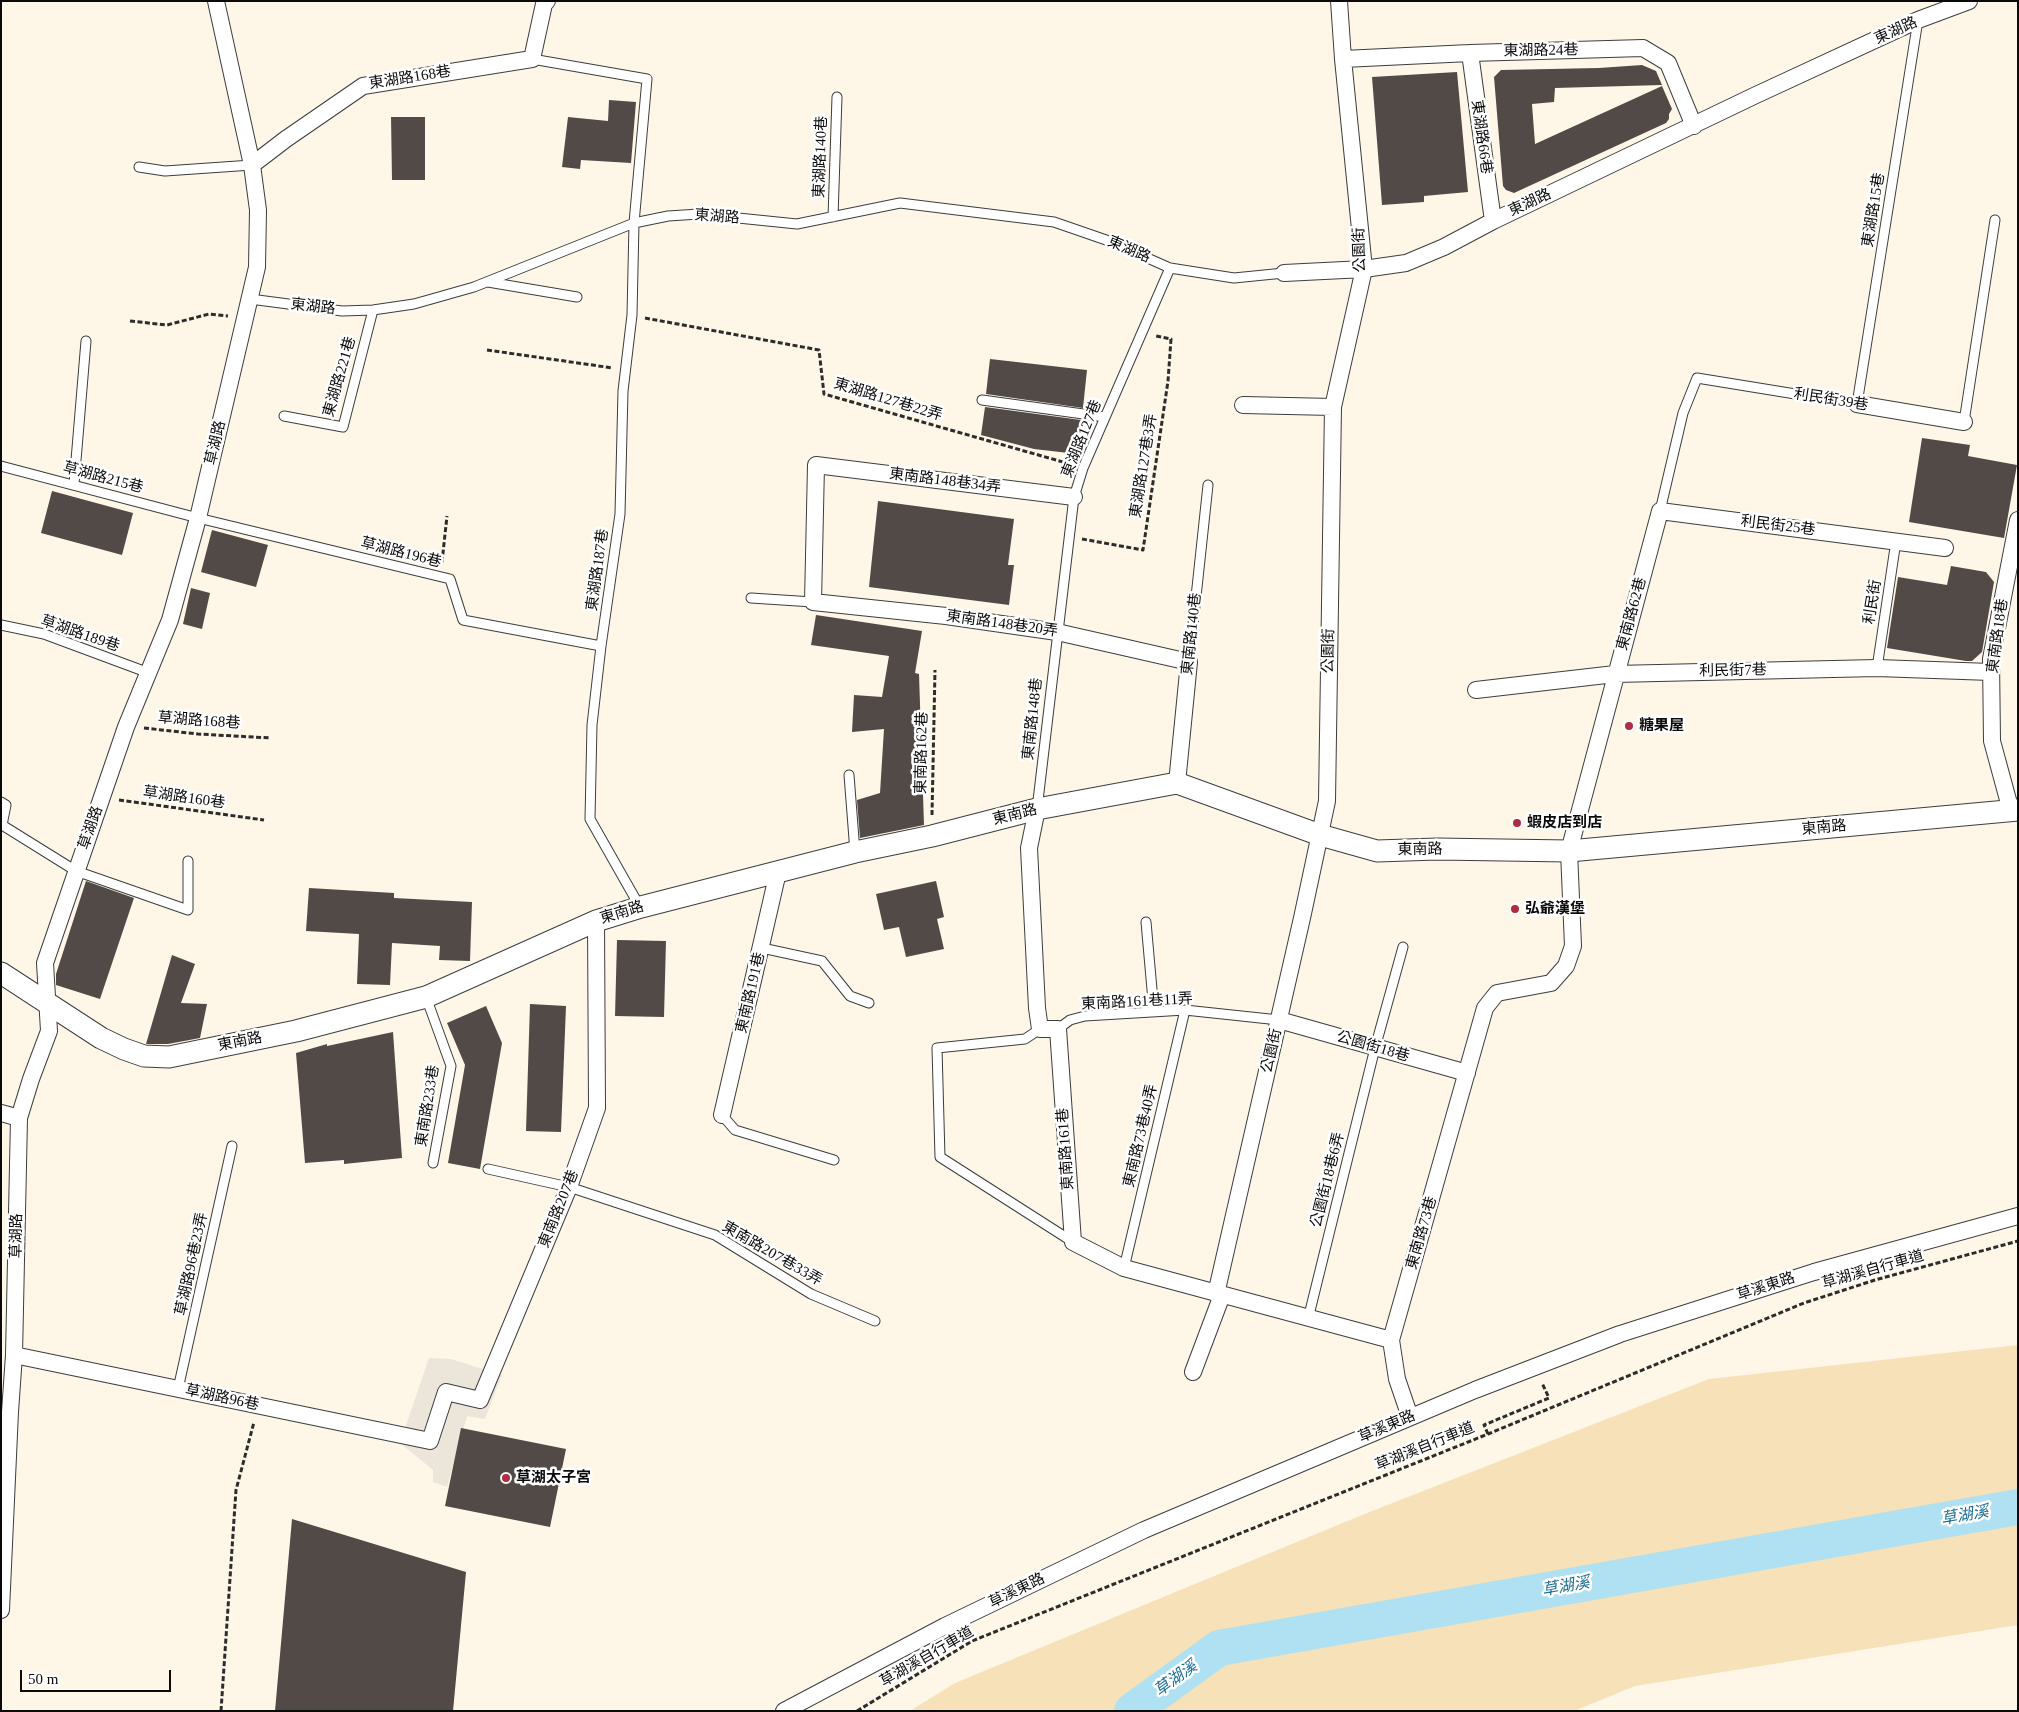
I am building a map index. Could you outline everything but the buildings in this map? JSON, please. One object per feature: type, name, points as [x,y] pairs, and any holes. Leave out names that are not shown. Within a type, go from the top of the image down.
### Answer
[{"type":"street","name":"草湖路","points":[[1,1610],[6,1410],[14,1354],[19,1118],[49,1030],[45,963],[126,727],[170,620],[198,518],[257,267],[258,220],[252,165],[216,1]]},
{"type":"street","points":[[532,59],[546,1]]},
{"type":"street","name":"公園街","points":[[1193,1372],[1219,1295],[1327,801],[1333,407],[1364,269],[1339,1]]},
{"type":"street","name":"東湖路","points":[[1284,273],[1364,269],[1406,262],[1444,248],[1492,221],[1930,12],[1969,1]]},
{"type":"street","name":"東湖路24巷","points":[[1343,59],[1470,52],[1643,48],[1668,63],[1694,126]]},
{"type":"street","name":"東湖路66巷","points":[[1470,52],[1492,221]]},
{"type":"street","name":"東湖路168巷","points":[[252,165],[363,86],[532,59]]},
{"type":"street","name":"利民街39巷","points":[[1858,404],[1964,422]]},
{"type":"street","points":[[1243,405],[1333,407]]},
{"type":"street","name":"東南路148巷34弄","points":[[813,602],[816,465],[1074,497]]},
{"type":"street","name":"利民街25巷","points":[[1660,511],[1945,548]]},
{"type":"street","name":"東南路62巷","points":[[1569,851],[1660,511]]},
{"type":"street","name":"東南路18巷","points":[[2014,811],[1992,741],[1991,659],[2018,520]]},
{"type":"street","name":"東南路148巷20弄","points":[[813,602],[946,616],[1057,632],[1189,662]]},
{"type":"street","name":"東南路140巷","points":[[1177,783],[1189,662]]},
{"type":"street","name":"利民街7巷","points":[[1476,690],[1615,674],[1877,668],[1991,672]]},
{"type":"street","name":"東南路","points":[[1,973],[101,1038],[144,1056],[169,1057],[296,1031],[426,997],[596,921],[641,907],[855,852],[932,836],[1037,809],[1177,783],[1320,835],[1377,851],[1569,851],[2014,811]]},
{"type":"street","points":[[1037,809],[1029,848],[1040,1029],[1058,1029]]},
{"type":"street","name":"東南路73巷","points":[[1391,1340],[1485,1008],[1498,994],[1551,983],[1566,966],[1573,946],[1569,851]]},
{"type":"street","name":"東南路191巷","points":[[722,1115],[778,872]]},
{"type":"street","name":"東南路207巷","points":[[430,1441],[446,1392],[480,1400],[568,1187],[596,1108],[596,921]]},
{"type":"street","name":"公園街18巷","points":[[1279,1020],[1467,1073]]},
{"type":"street","name":"東南路161巷","points":[[1058,1029],[1073,1242]]},
{"type":"street","points":[[1,1113],[19,1118]]},
{"type":"street","name":"草溪東路","points":[[784,1711],[945,1626],[1144,1530],[1475,1390],[1620,1334],[1814,1272],[2018,1216]]},
{"type":"street","points":[[1073,1242],[1124,1268],[1391,1340],[1397,1379],[1410,1417]]},
{"type":"street","name":"草湖路96巷","points":[[14,1354],[430,1441]]},
{"type":"lane","name":"東湖路15巷","points":[[1858,404],[1930,12]]},
{"type":"lane","name":"東湖路168巷","points":[[532,59],[647,79],[634,223]]},
{"type":"lane","name":"東湖路140巷","points":[[833,217],[837,98]]},
{"type":"lane","points":[[138,167],[165,171],[252,165]]},
{"type":"lane","name":"東湖路","points":[[250,299],[342,310],[373,310],[414,304],[487,282],[634,223],[668,216],[698,214],[796,224],[900,203],[1054,222],[1109,241],[1170,268],[1234,278],[1284,273]]},
{"type":"lane","points":[[1964,422],[1995,220]]},
{"type":"lane","name":"東湖路187巷","points":[[634,223],[632,316],[623,392],[620,514],[592,725],[590,819],[641,907]]},
{"type":"lane","name":"東湖路127巷","points":[[1057,632],[1074,497],[1082,468],[1170,268]]},
{"type":"lane","points":[[487,282],[577,296]]},
{"type":"lane","name":"東湖路221巷","points":[[284,416],[343,427],[373,310]]},
{"type":"lane","points":[[74,484],[86,341]]},
{"type":"lane","name":"利民街39巷","points":[[1697,378],[1858,404]]},
{"type":"lane","name":"東南路62巷","points":[[1660,511],[1683,413],[1697,378]]},
{"type":"lane","points":[[982,400],[1105,417]]},
{"type":"lane","name":"草湖路215巷","points":[[1,466],[198,518]]},
{"type":"lane","name":"東南路140巷","points":[[1189,662],[1208,485]]},
{"type":"lane","name":"草湖路196巷","points":[[198,518],[450,579],[463,620],[601,646]]},
{"type":"lane","name":"利民街","points":[[1877,668],[1896,541]]},
{"type":"lane","name":"東南路148巷20弄","points":[[751,598],[813,602]]},
{"type":"lane","name":"草湖路189巷","points":[[1,626],[44,634],[149,673]]},
{"type":"lane","name":"東南路148巷","points":[[1037,809],[1057,632]]},
{"type":"lane","points":[[849,775],[855,852]]},
{"type":"lane","points":[[1,802],[6,805],[2,825],[76,871],[188,910],[188,861]]},
{"type":"lane","points":[[1146,922],[1154,1012]]},
{"type":"lane","name":"公園街18巷6弄","points":[[1308,1319],[1403,947]]},
{"type":"lane","points":[[762,948],[822,961],[850,996],[869,1003]]},
{"type":"lane","name":"東南路233巷","points":[[426,997],[451,1066],[433,1163]]},
{"type":"lane","name":"東南路161巷11弄","points":[[1058,1029],[1070,1020],[1086,1016],[1186,1010],[1279,1020]]},
{"type":"lane","name":"東南路73巷40弄","points":[[1124,1268],[1186,1010]]},
{"type":"lane","points":[[1040,1029],[1025,1039],[937,1048],[940,1157],[1073,1242]]},
{"type":"lane","points":[[722,1115],[736,1130],[834,1160]]},
{"type":"lane","name":"草湖路96巷23弄","points":[[178,1389],[232,1146]]},
{"type":"lane","name":"東南路207巷33弄","points":[[488,1168],[568,1187],[715,1235],[811,1294],[875,1321]]},
{"type":"path","points":[[130,321],[167,325],[209,314],[246,317]]},
{"type":"path","name":"東湖路127巷22弄","points":[[632,316],[819,350],[824,394],[1082,468]]},
{"type":"path","name":"東湖路127巷3弄","points":[[1069,537],[1143,550],[1168,381],[1171,339],[1142,332]]},
{"type":"path","points":[[487,350],[626,370]]},
{"type":"path","points":[[441,577],[447,516]]},
{"type":"path","name":"東南路162巷","points":[[932,836],[935,670]]},
{"type":"path","name":"草湖路168巷","points":[[126,727],[198,734],[272,738]]},
{"type":"path","name":"草湖路160巷","points":[[101,798],[264,820]]},
{"type":"path","name":"草湖溪自行車道","points":[[857,1711],[972,1641],[1488,1434],[1804,1303],[1875,1280],[2018,1241]]},
{"type":"path","points":[[1488,1434],[1484,1425],[1549,1398],[1540,1379]]},
{"type":"path","points":[[220,1711],[236,1490],[258,1406]]},
{"type":"sand","points":[[2018,1345],[2018,1625],[1635,1686],[1574,1711],[910,1711],[955,1683],[1367,1513],[1709,1379]]},
{"type":"shaded area","points":[[429,1358],[451,1359],[502,1375],[485,1419],[467,1416],[447,1487],[433,1482],[433,1470],[400,1443]]},
{"type":"waterway","name":"草湖溪","points":[[1132,1711],[1219,1648],[2018,1507]]},
{"type":"place","name":"糖果屋","points":[[1629,726]]},
{"type":"place","name":"蝦皮店到店","points":[[1517,823]]},
{"type":"place","name":"弘爺漢堡","points":[[1515,909]]},
{"type":"place","name":"草湖太子宮","points":[[506,1478]]}]
